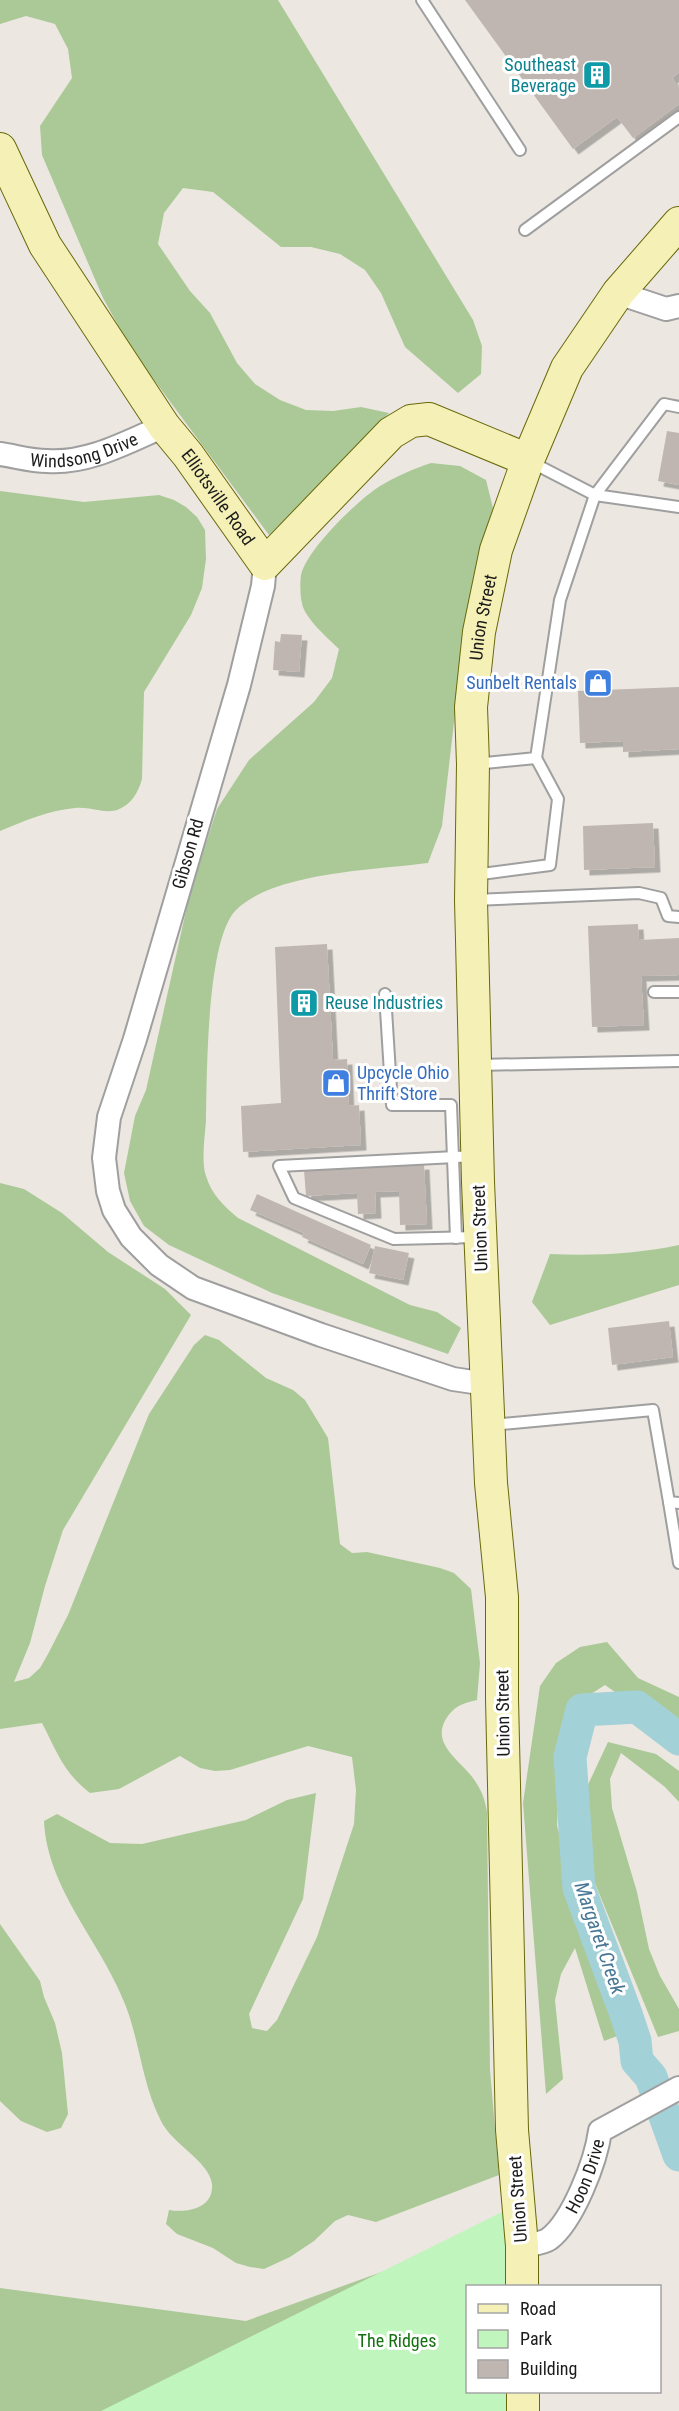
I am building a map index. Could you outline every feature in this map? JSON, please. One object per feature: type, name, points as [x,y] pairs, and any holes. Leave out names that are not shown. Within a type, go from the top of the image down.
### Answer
[{"type":"main road","name":"Elliotsville Road","points":[[0,149],[45,245],[164,426],[188,455],[265,564],[391,433],[411,422],[429,419],[528,460]]},
{"type":"main road","name":"Union Street","points":[[522,2285],[522,2246],[512,2130],[502,1699],[502,1598],[492,1489],[487,1384],[468,1238],[463,1104],[475,1065],[471,888],[473,764],[471,707],[479,632],[496,550],[528,460],[567,368],[618,293],[679,222]]},
{"type":"main road","points":[[523,2393],[524,2411]]},
{"type":"street","points":[[618,293],[666,309],[679,306]]},
{"type":"street","name":"Windsong Drive","points":[[0,454],[47,462],[80,459],[119,446],[164,426]]},
{"type":"street","name":"Gibson Rd","points":[[265,564],[263,586],[249,648],[135,1039],[109,1117],[104,1158],[108,1191],[114,1210],[131,1237],[174,1277],[206,1295],[453,1378],[487,1384]]},
{"type":"street","name":"Hoon Drive","points":[[522,2246],[547,2241],[565,2224],[597,2153],[600,2131],[679,2088]]},
{"type":"lane","points":[[422,0],[520,150]]},
{"type":"lane","points":[[525,230],[679,117]]},
{"type":"lane","points":[[471,888],[550,864],[558,799],[536,758],[560,600],[595,495],[664,404],[679,407]]},
{"type":"lane","points":[[528,460],[595,495],[679,507]]},
{"type":"lane","points":[[473,764],[536,758]]},
{"type":"lane","points":[[471,888],[639,893],[661,898],[668,916],[679,917]]},
{"type":"lane","points":[[654,992],[679,992]]},
{"type":"lane","points":[[385,994],[392,1105],[463,1104]]},
{"type":"lane","points":[[475,1065],[679,1061]]},
{"type":"lane","points":[[465,1156],[279,1166],[294,1198],[394,1239],[468,1238]]},
{"type":"lane","points":[[489,1426],[653,1410],[674,1502],[679,1563]]},
{"type":"green space","points":[[0,0],[278,0],[473,320],[482,346],[481,374],[458,393],[405,347],[381,293],[365,270],[340,254],[311,247],[281,247],[213,192],[183,188],[164,213],[158,244],[190,291],[210,313],[237,363],[255,384],[280,400],[306,410],[333,411],[361,407],[389,413],[309,495],[293,520],[269,535],[131,349],[103,298],[42,155],[40,126],[72,78],[68,49],[55,24],[26,16],[0,24]]},
{"type":"green space","points":[[431,463],[460,466],[486,480],[493,508],[461,662],[442,826],[428,863],[299,880],[253,897],[236,910],[226,926],[214,979],[208,1043],[204,1157],[205,1170],[211,1189],[238,1218],[410,1305],[437,1312],[461,1328],[448,1354],[272,1293],[169,1245],[144,1226],[130,1201],[124,1173],[135,1116],[146,1090],[190,893],[217,809],[249,760],[314,702],[332,678],[339,649],[318,628],[304,609],[300,581],[305,564],[334,526],[371,493],[411,470]]},
{"type":"green space","points":[[0,491],[84,502],[159,495],[174,500],[197,517],[205,530],[206,559],[202,588],[191,615],[144,692],[142,779],[133,798],[117,810],[66,809],[37,816],[0,831]]},
{"type":"green space","points":[[0,1183],[24,1189],[62,1213],[108,1252],[165,1289],[191,1315],[63,1530],[30,1643],[14,1682],[29,1678],[40,1668],[48,1654],[68,1615],[149,1414],[194,1345],[205,1335],[219,1340],[266,1378],[293,1390],[305,1400],[328,1438],[340,1544],[352,1553],[367,1552],[440,1568],[454,1573],[471,1589],[480,1663],[477,1700],[463,1704],[452,1711],[442,1728],[442,1737],[450,1753],[477,1785],[483,1796],[487,1812],[490,2070],[499,2175],[376,2222],[348,2215],[335,2221],[314,2241],[290,2257],[264,2269],[236,2263],[213,2248],[177,2234],[166,2224],[169,2210],[191,2210],[204,2204],[209,2199],[212,2184],[204,2168],[173,2137],[161,2121],[149,2092],[125,2004],[55,1870],[47,1846],[44,1821],[57,1814],[110,1843],[142,1844],[246,1820],[287,1800],[316,1793],[303,1899],[249,2014],[252,2028],[267,2031],[277,2020],[317,1937],[354,1824],[356,1790],[352,1757],[308,1746],[230,1770],[215,1771],[200,1768],[180,1756],[119,1789],[90,1793],[67,1769],[42,1723],[0,1729]]},
{"type":"green space","points":[[679,1245],[679,1285],[550,1325],[532,1302],[550,1254],[615,1254]]},
{"type":"green space","points":[[607,1642],[638,1678],[679,1697],[679,1737],[605,1685],[580,1701],[561,1725],[557,1826],[620,2035],[604,2041],[575,1948],[561,1974],[555,2000],[563,2079],[546,2094],[523,1803],[540,1686],[556,1663],[580,1647]]},
{"type":"green space","points":[[608,1742],[656,1754],[679,1771],[679,1802],[665,1787],[621,1753],[610,1779],[612,1808],[637,1892],[649,1949],[660,1976],[679,2009],[679,2031],[658,2037],[592,1876],[585,1847],[586,1789]]},
{"type":"green space","points":[[0,1924],[40,1981],[55,2023],[62,2053],[68,2114],[61,2128],[47,2132],[21,2121],[0,2101]]},
{"type":"green space","name":"The Ridges","points":[[518,2204],[522,2285],[466,2285],[466,2393],[523,2393],[523,2411],[101,2411]]},
{"type":"green space","name":"The Ridges","points":[[495,2231],[468,2285],[466,2285],[466,2393],[498,2411],[0,2411],[0,2288],[246,2321]]},
{"type":"building","name":"Southeast Beverage","points":[[465,0],[679,0],[679,72],[672,78],[679,88],[679,104],[633,138],[617,117],[573,149]]},
{"type":"building","points":[[667,431],[679,433],[679,485],[658,481]]},
{"type":"building","points":[[281,634],[302,635],[299,672],[273,670],[275,641],[280,642]]},
{"type":"building","points":[[679,687],[679,749],[623,752],[623,741],[580,743],[578,691]]},
{"type":"building","points":[[653,823],[655,867],[584,870],[583,826]]},
{"type":"building","points":[[638,924],[639,940],[679,938],[679,975],[641,976],[644,1025],[592,1027],[588,926]]},
{"type":"building","name":"Reuse Industries","points":[[327,944],[333,1060],[347,1059],[349,1106],[359,1105],[361,1145],[243,1152],[241,1106],[281,1103],[275,947]]},
{"type":"building","points":[[424,1164],[427,1224],[400,1225],[399,1191],[375,1192],[376,1213],[358,1214],[357,1193],[306,1196],[304,1170]]},
{"type":"building","points":[[257,1194],[371,1245],[363,1264],[302,1237],[304,1233],[250,1210]]},
{"type":"building","points":[[375,1246],[409,1253],[403,1280],[369,1273]]},
{"type":"building","points":[[669,1321],[673,1357],[612,1365],[608,1328]]},
{"type":"waterway","name":"Margaret Creek","points":[[679,1739],[637,1707],[582,1710],[570,1757],[579,1888],[626,2014],[635,2041],[637,2061],[651,2077],[679,2155]]},
{"type":"place","name":"Southeast Beverage","points":[[597,75]]},
{"type":"place","name":"Sunbelt Rentals","points":[[598,683]]},
{"type":"place","name":"Reuse Industries","points":[[304,1003]]},
{"type":"place","name":"Upcycle Ohio Thrift Store","points":[[336,1083]]}]
